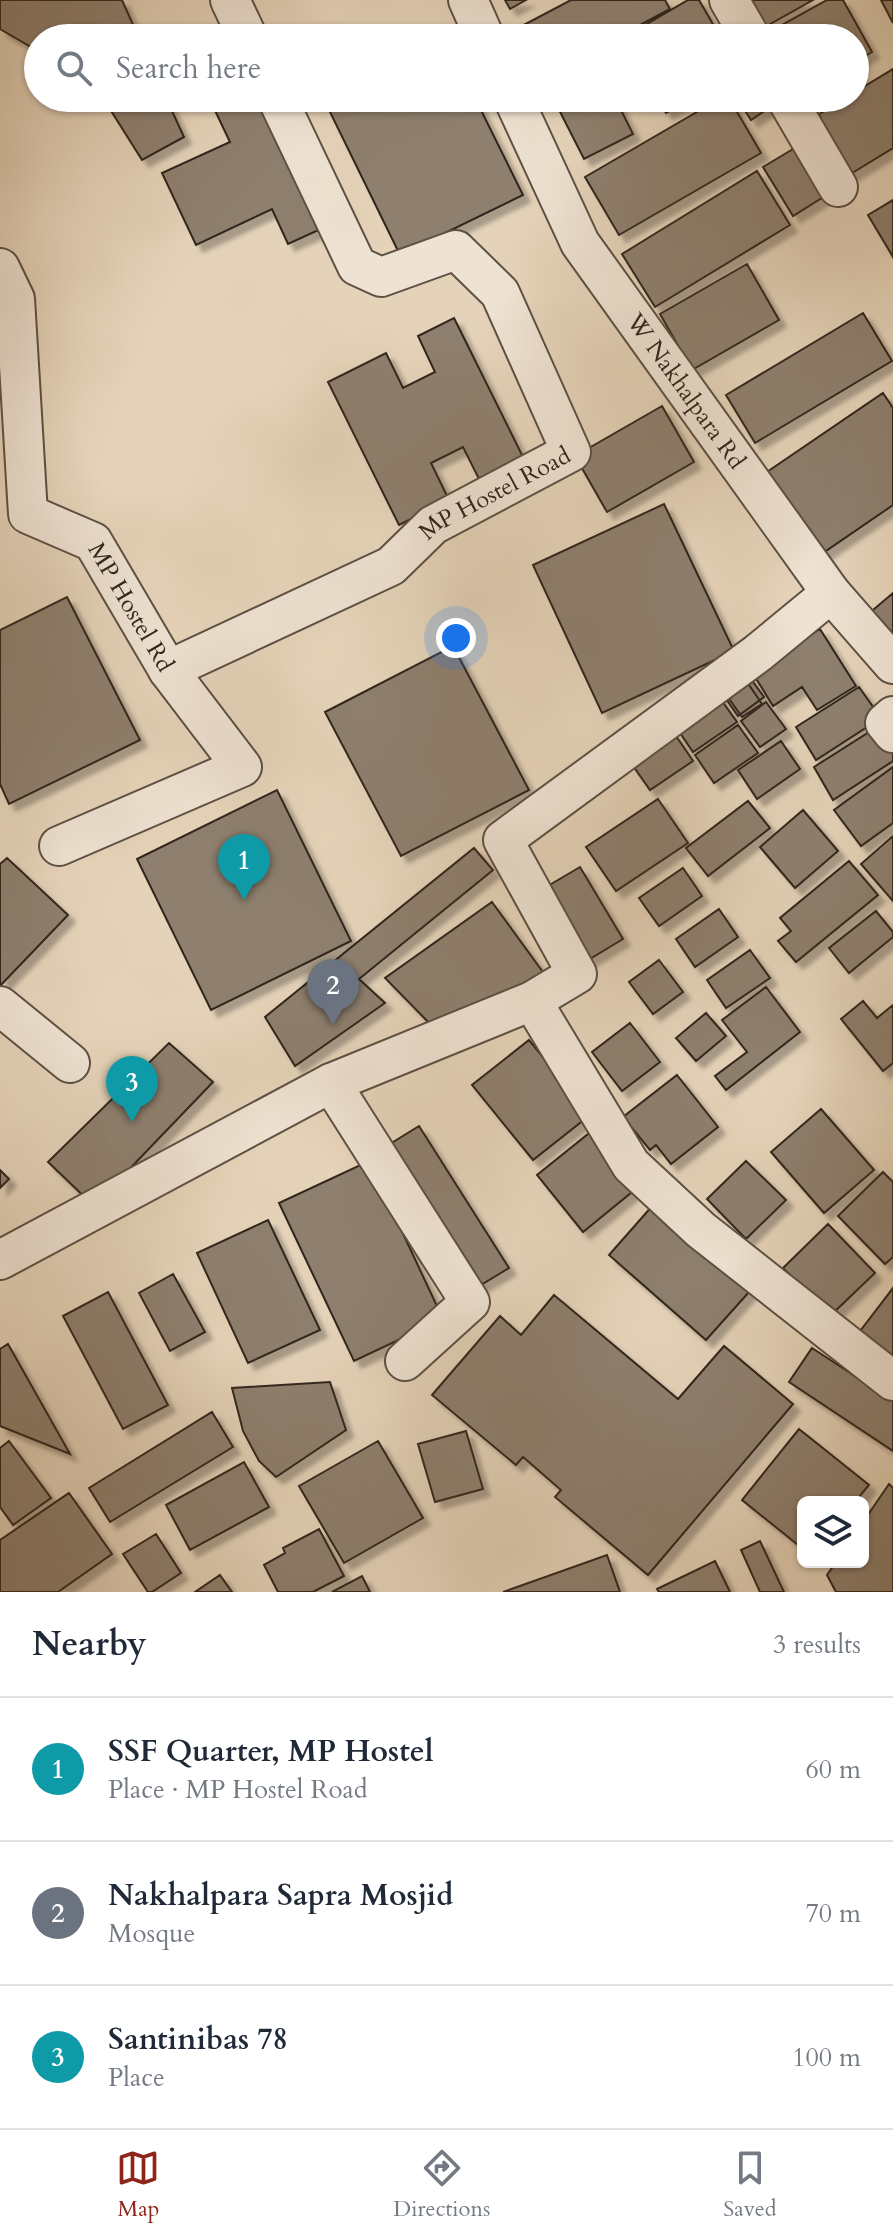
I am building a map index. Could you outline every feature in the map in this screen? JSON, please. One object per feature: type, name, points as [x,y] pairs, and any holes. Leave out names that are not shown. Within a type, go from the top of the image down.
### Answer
[{"type":"street","points":[[230,0],[241,24]]},
{"type":"street","points":[[468,0],[479,24]]},
{"type":"street","points":[[729,0],[743,24]]},
{"type":"street","name":"MP Hostel Road","points":[[168,670],[391,566],[433,525],[571,452],[500,293],[456,250],[381,277],[357,266],[284,112]]},
{"type":"street","name":"W Nakhalpara Rd","points":[[519,112],[580,243],[831,593],[893,664]]},
{"type":"street","points":[[794,112],[838,187]]},
{"type":"street","name":"MP Hostel Rd","points":[[0,268],[15,299],[28,514],[93,542],[168,670],[242,767],[59,846]]},
{"type":"street","points":[[0,1260],[331,1083],[532,1001],[577,974],[503,840],[758,653],[831,593]]},
{"type":"street","points":[[893,716],[885,723],[893,733]]},
{"type":"street","points":[[532,1001],[631,1165],[701,1230],[893,1381]]},
{"type":"street","points":[[0,1006],[70,1063]]},
{"type":"street","points":[[331,1083],[470,1302],[405,1361]]},
{"type":"building","points":[[0,0],[122,0],[133,24],[24,24],[24,43],[0,29]]},
{"type":"building","points":[[505,0],[526,0],[510,9]]},
{"type":"building","points":[[571,0],[665,0],[670,9],[642,24],[526,24]]},
{"type":"building","points":[[688,0],[699,0],[713,24],[647,24]]},
{"type":"building","points":[[739,0],[813,0],[770,24],[752,24]]},
{"type":"building","points":[[827,0],[843,0],[856,24],[784,24]]},
{"type":"building","points":[[881,0],[893,0],[893,23]]},
{"type":"building","points":[[893,69],[893,148],[849,175],[813,118],[823,112],[869,112],[869,84]]},
{"type":"building","points":[[112,112],[172,112],[184,137],[142,160]]},
{"type":"building","points":[[216,112],[269,112],[323,228],[288,244],[272,209],[196,245],[162,173],[230,142]]},
{"type":"building","points":[[330,112],[482,112],[523,195],[400,255]]},
{"type":"building","points":[[560,112],[622,112],[633,134],[584,159]]},
{"type":"building","points":[[697,112],[737,112],[761,153],[619,235],[585,177]]},
{"type":"building","points":[[746,112],[763,112],[751,120]]},
{"type":"building","points":[[803,143],[833,191],[793,216],[763,167]]},
{"type":"building","points":[[757,171],[790,225],[655,307],[622,254]]},
{"type":"building","points":[[893,200],[893,257],[868,215]]},
{"type":"building","points":[[747,264],[779,320],[692,370],[660,314]]},
{"type":"building","points":[[863,313],[892,361],[755,443],[726,395]]},
{"type":"building","points":[[454,318],[527,465],[483,487],[463,447],[431,463],[449,500],[399,525],[328,382],[386,353],[403,388],[435,372],[418,336]]},
{"type":"building","points":[[883,393],[893,408],[893,505],[820,555],[764,474]]},
{"type":"building","points":[[662,406],[694,462],[607,512],[575,456]]},
{"type":"building","points":[[664,504],[734,651],[602,713],[533,565]]},
{"type":"building","points":[[893,593],[893,645],[867,615]]},
{"type":"building","points":[[67,597],[140,740],[9,804],[0,784],[0,630]]},
{"type":"building","points":[[820,629],[856,686],[817,710],[802,687],[773,706],[752,672]]},
{"type":"building","points":[[453,646],[529,790],[401,856],[325,712]]},
{"type":"building","points":[[745,671],[764,697],[738,716],[719,689]]},
{"type":"building","points":[[745,679],[762,704],[742,717],[725,693]]},
{"type":"building","points":[[859,687],[881,718],[816,760],[796,727]]},
{"type":"building","points":[[717,694],[737,722],[693,752],[674,724]]},
{"type":"building","points":[[766,702],[786,729],[760,747],[741,721]]},
{"type":"building","points":[[738,725],[758,753],[714,783],[695,755]]},
{"type":"building","points":[[877,727],[893,750],[893,761],[833,800],[814,767]]},
{"type":"building","points":[[674,733],[693,761],[650,790],[631,763]]},
{"type":"building","points":[[781,741],[800,769],[757,799],[738,770]]},
{"type":"building","points":[[893,767],[893,823],[861,846],[834,810]]},
{"type":"building","points":[[277,790],[351,941],[211,1010],[137,859]]},
{"type":"building","points":[[658,799],[688,843],[616,891],[586,847]]},
{"type":"building","points":[[748,801],[770,828],[708,876],[686,848]]},
{"type":"building","points":[[803,810],[838,851],[795,888],[760,847]]},
{"type":"building","points":[[893,836],[893,901],[861,864]]},
{"type":"building","points":[[474,848],[493,870],[359,979],[385,1003],[295,1066],[265,1017]]},
{"type":"building","points":[[7,858],[68,915],[0,986],[0,864]]},
{"type":"building","points":[[849,861],[878,895],[796,962],[778,941],[791,931],[780,918]]},
{"type":"building","points":[[580,867],[623,939],[585,962],[541,890]]},
{"type":"building","points":[[683,868],[702,896],[659,926],[639,898]]},
{"type":"building","points":[[492,902],[548,979],[436,1030],[385,978]]},
{"type":"building","points":[[719,909],[738,937],[695,967],[676,939]]},
{"type":"building","points":[[876,911],[893,932],[893,937],[849,973],[829,948]]},
{"type":"building","points":[[750,950],[770,978],[726,1008],[707,980]]},
{"type":"building","points":[[659,960],[683,992],[653,1014],[629,982]]},
{"type":"building","points":[[766,987],[800,1032],[726,1090],[715,1076],[747,1052],[722,1020]]},
{"type":"building","points":[[863,1001],[877,1018],[893,1005],[893,1063],[883,1071],[841,1019]]},
{"type":"building","points":[[706,1013],[726,1036],[696,1061],[676,1038]]},
{"type":"building","points":[[630,1023],[660,1062],[622,1091],[592,1052]]},
{"type":"building","points":[[529,1040],[590,1115],[533,1160],[472,1085]]},
{"type":"building","points":[[169,1043],[213,1082],[94,1206],[48,1162]]},
{"type":"building","points":[[677,1075],[718,1127],[671,1164],[656,1145],[650,1150],[623,1117]]},
{"type":"building","points":[[821,1109],[874,1170],[824,1213],[771,1152]]},
{"type":"building","points":[[603,1122],[648,1179],[583,1232],[537,1175]]},
{"type":"building","points":[[419,1126],[509,1268],[476,1288],[385,1147]]},
{"type":"building","points":[[369,1161],[443,1319],[354,1361],[279,1203]]},
{"type":"building","points":[[746,1161],[786,1200],[746,1239],[707,1199]]},
{"type":"building","points":[[0,1170],[9,1179],[0,1188]]},
{"type":"building","points":[[883,1172],[893,1182],[893,1257],[885,1264],[838,1216]]},
{"type":"building","points":[[661,1196],[758,1282],[706,1340],[609,1255]]},
{"type":"building","points":[[268,1220],[320,1330],[248,1363],[197,1253]]},
{"type":"building","points":[[828,1224],[875,1273],[830,1316],[783,1268]]},
{"type":"building","points":[[173,1274],[205,1332],[170,1351],[139,1293]]},
{"type":"building","points":[[893,1288],[893,1369],[854,1339]]},
{"type":"building","points":[[108,1292],[168,1405],[123,1429],[63,1316]]},
{"type":"building","points":[[554,1295],[678,1399],[724,1346],[793,1404],[648,1575],[555,1497],[561,1490],[523,1457],[516,1465],[432,1395],[500,1316],[521,1335]]},
{"type":"building","points":[[8,1344],[70,1454],[0,1426],[0,1349]]},
{"type":"building","points":[[812,1348],[893,1401],[893,1451],[789,1382]]},
{"type":"building","points":[[330,1382],[346,1430],[276,1477],[259,1461],[243,1431],[232,1388]]},
{"type":"building","points":[[212,1412],[233,1447],[110,1522],[89,1488]]},
{"type":"building","points":[[799,1429],[869,1485],[860,1496],[797,1496],[797,1544],[742,1500]]},
{"type":"building","points":[[466,1431],[483,1489],[435,1502],[418,1444]]},
{"type":"building","points":[[9,1441],[51,1498],[13,1525],[0,1507],[0,1448]]},
{"type":"building","points":[[378,1441],[423,1518],[344,1563],[299,1486]]},
{"type":"building","points":[[244,1462],[269,1507],[190,1550],[166,1505]]},
{"type":"building","points":[[889,1484],[893,1488],[893,1592],[836,1592],[827,1575],[832,1568],[869,1568],[869,1513]]},
{"type":"building","points":[[69,1493],[112,1554],[58,1592],[0,1592],[0,1540]]},
{"type":"building","points":[[319,1529],[344,1576],[313,1592],[278,1592],[264,1565],[285,1553],[283,1548]]},
{"type":"building","points":[[156,1534],[181,1573],[148,1592],[123,1554]]},
{"type":"building","points":[[760,1541],[784,1592],[760,1592],[741,1550]]},
{"type":"building","points":[[607,1555],[620,1592],[503,1592]]},
{"type":"building","points":[[715,1561],[730,1592],[659,1592],[657,1589]]},
{"type":"building","points":[[220,1575],[232,1592],[195,1592]]},
{"type":"building","points":[[362,1576],[370,1592],[332,1592]]},
{"type":"place","name":"SSF Quarter, MP Hostel","points":[[244,900]]},
{"type":"place","name":"Nakhalpara Sapra Mosjid","points":[[333,1025]]},
{"type":"place","name":"Santinibas 78","points":[[132,1122]]}]
